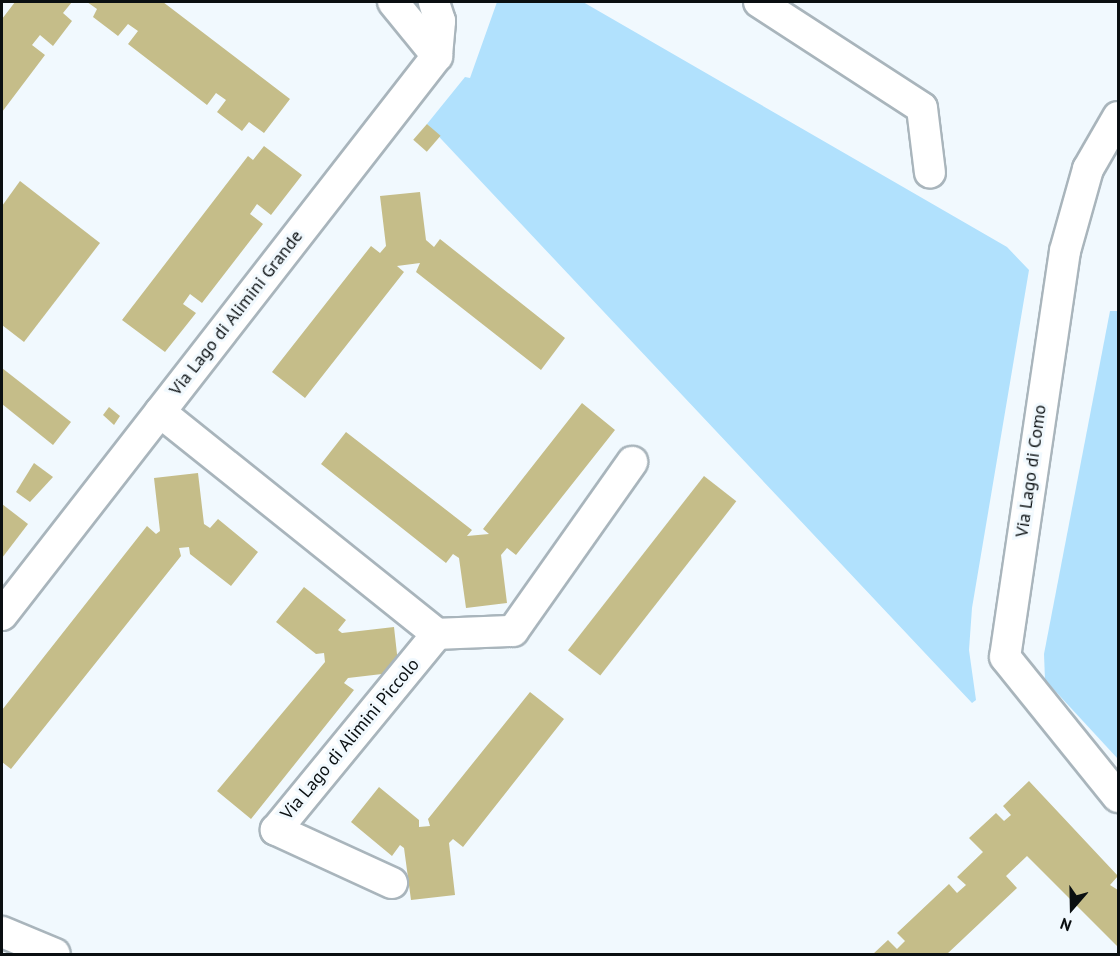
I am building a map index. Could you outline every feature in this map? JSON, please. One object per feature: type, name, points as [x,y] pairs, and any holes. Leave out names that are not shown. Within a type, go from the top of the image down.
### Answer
[{"type":"street","points":[[393,2],[437,56]]},
{"type":"street","points":[[434,2],[440,21],[437,56]]},
{"type":"street","points":[[759,2],[922,108],[930,173]]},
{"type":"street","name":"Via Lago di Alimini Grande","points":[[2,615],[437,56]]},
{"type":"street","name":"Via Lago di Como","points":[[1119,117],[1088,169],[1065,251],[1005,657],[1119,797]]},
{"type":"street","points":[[160,412],[437,634],[513,631],[632,462]]},
{"type":"street","name":"Via Lago di Alimini Piccolo","points":[[392,883],[276,830],[437,634]]},
{"type":"street","points":[[2,932],[55,954]]},
{"type":"shaded area","points":[[497,2],[583,2],[1007,247],[1029,270],[972,608],[969,650],[976,700],[972,703],[427,124],[465,77],[470,78]]},
{"type":"shaded area","points":[[1110,311],[1118,311],[1118,759],[1045,680],[1044,654]]},
{"type":"building","points":[[15,2],[72,2],[63,13],[72,21],[53,46],[40,35],[32,45],[45,55],[2,112],[2,19]]},
{"type":"building","points":[[87,2],[163,2],[290,99],[264,133],[249,122],[242,131],[217,112],[226,100],[216,93],[207,105],[128,44],[138,31],[128,24],[118,36],[93,17],[97,9]]},
{"type":"building","points":[[427,124],[441,136],[427,152],[413,140]]},
{"type":"building","points":[[264,146],[302,175],[271,215],[257,204],[250,214],[263,224],[202,303],[190,294],[183,304],[196,313],[165,352],[122,320],[248,156],[253,160]]},
{"type":"building","points":[[20,181],[100,243],[24,342],[2,325],[2,206]]},
{"type":"building","points":[[420,192],[426,240],[434,247],[440,239],[565,338],[541,370],[416,272],[420,263],[397,266],[404,272],[305,398],[272,372],[371,246],[380,253],[386,246],[380,196]]},
{"type":"building","points":[[2,368],[71,422],[53,445],[2,404]]},
{"type":"building","points":[[582,403],[615,430],[516,555],[507,548],[501,555],[507,603],[466,608],[459,558],[453,554],[446,563],[321,464],[346,432],[472,530],[467,536],[489,534],[483,529]]},
{"type":"building","points":[[109,407],[120,416],[114,425],[103,415]]},
{"type":"building","points":[[34,463],[53,477],[30,502],[16,492]]},
{"type":"building","points":[[198,473],[204,524],[210,528],[218,519],[258,552],[231,586],[190,554],[189,547],[179,548],[181,556],[11,769],[2,762],[2,710],[147,526],[156,534],[160,531],[154,478]]},
{"type":"building","points":[[704,476],[736,501],[600,675],[568,650]]},
{"type":"building","points":[[2,504],[28,524],[2,558]]},
{"type":"building","points":[[304,587],[346,620],[338,630],[342,633],[394,627],[399,672],[348,678],[344,683],[354,690],[251,819],[217,791],[325,662],[324,653],[316,654],[276,622]]},
{"type":"building","points":[[530,692],[564,719],[463,847],[453,839],[449,843],[455,895],[411,900],[404,848],[400,845],[392,856],[351,822],[379,787],[419,820],[419,827],[430,826],[428,819]]},
{"type":"building","points":[[1029,781],[1118,876],[1110,885],[1118,890],[1118,947],[1027,856],[1006,876],[1017,888],[947,954],[873,954],[888,940],[897,949],[905,941],[897,933],[949,884],[957,893],[966,885],[957,877],[983,852],[969,838],[996,813],[1004,821],[1011,815],[1003,806]]}]
